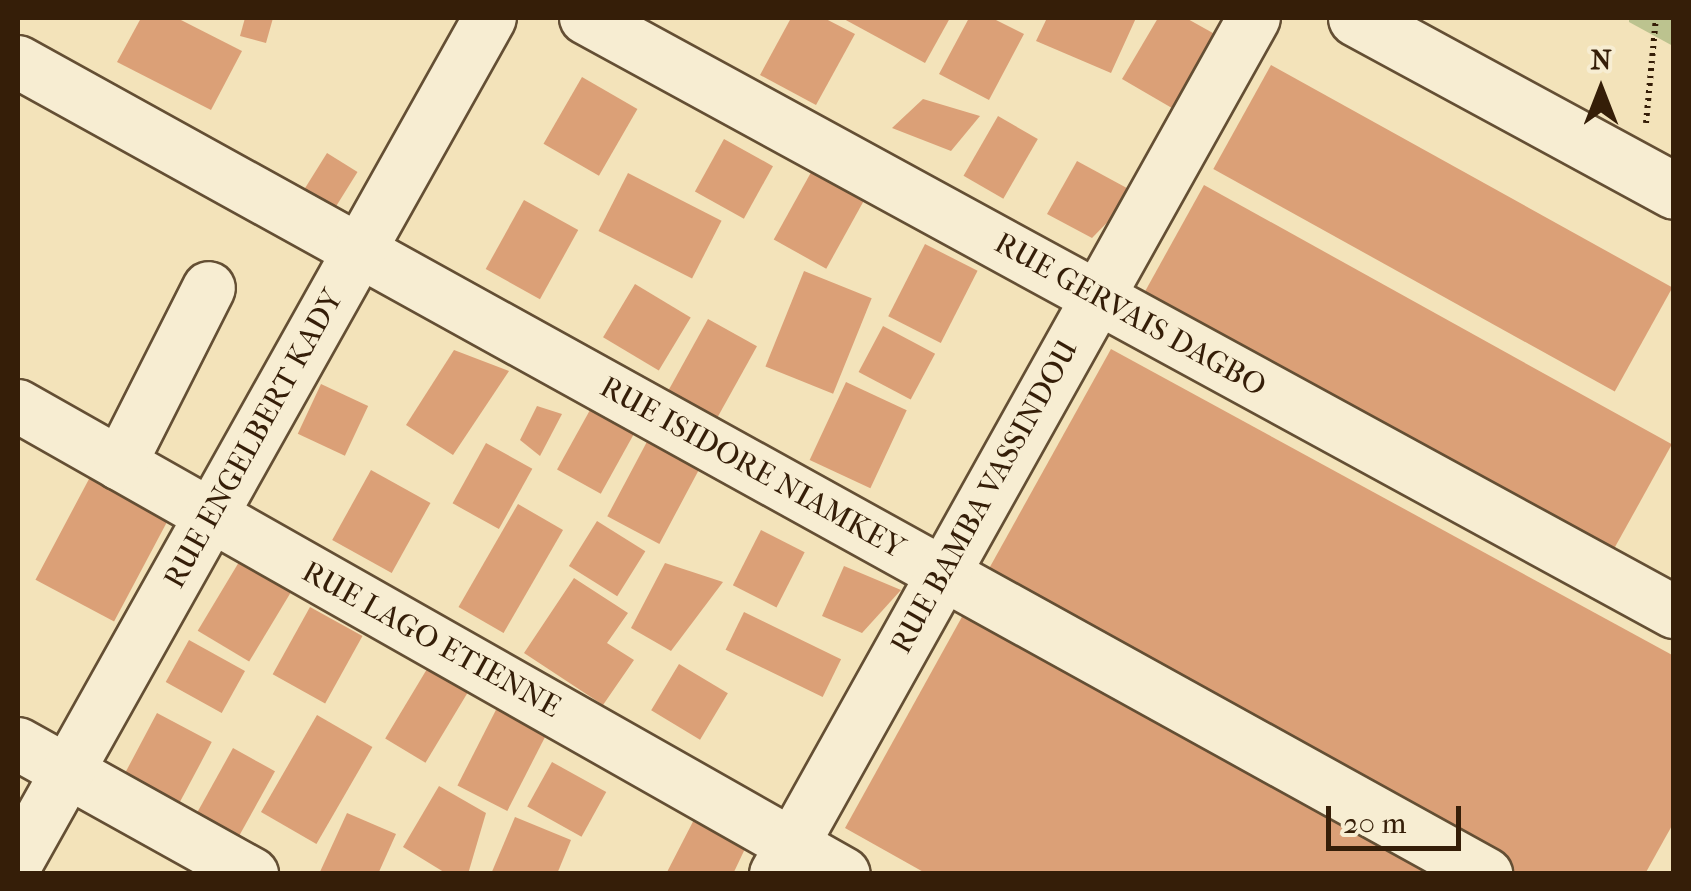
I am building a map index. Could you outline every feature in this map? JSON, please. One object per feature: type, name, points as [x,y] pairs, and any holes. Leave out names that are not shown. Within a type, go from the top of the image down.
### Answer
[{"type":"street","name":"RUE ENGELBERT KADY","points":[[18,860],[490,18]]},
{"type":"street","name":"RUE GERVAIS DAGBO","points":[[586,18],[1674,612]]},
{"type":"street","name":"RUE BAMBA VASSINDOU","points":[[784,859],[1254,18]]},
{"type":"street","points":[[1356,18],[1658,183]]},
{"type":"street","name":"RUE ISIDORE NIAMKEY","points":[[18,62],[1486,874]]},
{"type":"street","points":[[120,464],[209,288]]},
{"type":"street","name":"RUE LAGO ETIENNE","points":[[18,406],[212,516],[784,859],[844,874]]},
{"type":"street","points":[[18,744],[252,874]]},
{"type":"path","points":[[1656,18],[1658,183]]},
{"type":"green space","points":[[1629,18],[1673,18],[1673,46],[1629,22]]},
{"type":"building","points":[[141,18],[177,18],[242,51],[211,110],[117,62]]},
{"type":"building","points":[[245,18],[273,18],[266,43],[240,36]]},
{"type":"building","points":[[791,18],[824,18],[855,34],[816,105],[760,75]]},
{"type":"building","points":[[842,18],[950,18],[925,63]]},
{"type":"building","points":[[969,18],[992,18],[1024,34],[989,100],[939,74]]},
{"type":"building","points":[[1047,18],[1136,18],[1111,73],[1036,41]]},
{"type":"building","points":[[1158,18],[1186,18],[1220,37],[1177,111],[1122,79]]},
{"type":"building","points":[[1271,65],[1672,288],[1615,392],[1213,169]]},
{"type":"building","points":[[582,77],[637,109],[599,176],[544,144]]},
{"type":"building","points":[[923,99],[980,116],[951,151],[892,128]]},
{"type":"building","points":[[998,116],[1038,139],[1003,199],[964,176]]},
{"type":"building","points":[[724,139],[773,166],[744,219],[695,191]]},
{"type":"building","points":[[327,153],[358,172],[333,211],[303,192]]},
{"type":"building","points":[[1077,161],[1136,193],[1092,238],[1047,214]]},
{"type":"building","points":[[814,167],[866,196],[826,269],[774,240]]},
{"type":"building","points":[[628,173],[722,221],[692,279],[598,231]]},
{"type":"building","points":[[1204,185],[1672,444],[1612,553],[1144,293]]},
{"type":"building","points":[[524,200],[578,230],[540,299],[486,269]]},
{"type":"building","points":[[925,244],[978,271],[941,343],[888,316]]},
{"type":"building","points":[[804,271],[872,298],[833,394],[765,366]]},
{"type":"building","points":[[635,284],[691,317],[659,371],[603,337]]},
{"type":"building","points":[[708,319],[757,346],[713,425],[664,398]]},
{"type":"building","points":[[883,326],[935,354],[911,400],[859,372]]},
{"type":"building","points":[[1111,349],[1674,656],[1674,822],[1645,874],[1512,874],[981,583]]},
{"type":"building","points":[[454,350],[509,371],[453,455],[406,425]]},
{"type":"building","points":[[846,382],[907,410],[870,488],[810,460]]},
{"type":"building","points":[[321,384],[368,406],[345,456],[298,434]]},
{"type":"building","points":[[537,406],[562,414],[540,456],[520,440]]},
{"type":"building","points":[[590,410],[634,434],[601,494],[557,469]]},
{"type":"building","points":[[650,436],[702,464],[659,544],[607,516]]},
{"type":"building","points":[[486,443],[532,469],[499,529],[453,503]]},
{"type":"building","points":[[97,464],[176,506],[114,621],[35,580]]},
{"type":"building","points":[[371,470],[430,503],[392,573],[332,540]]},
{"type":"building","points":[[518,504],[563,530],[504,633],[458,607]]},
{"type":"building","points":[[597,521],[645,551],[617,596],[569,566]]},
{"type":"building","points":[[761,530],[805,552],[777,607],[733,585]]},
{"type":"building","points":[[242,557],[293,588],[249,662],[198,631]]},
{"type":"building","points":[[665,563],[723,582],[671,651],[631,628]]},
{"type":"building","points":[[844,566],[901,590],[862,633],[822,616]]},
{"type":"building","points":[[574,578],[628,613],[607,643],[634,660],[603,705],[524,653]]},
{"type":"building","points":[[310,607],[362,636],[325,703],[273,674]]},
{"type":"building","points":[[744,612],[841,659],[823,697],[726,650]]},
{"type":"building","points":[[963,615],[1438,874],[927,874],[845,828]]},
{"type":"building","points":[[189,640],[245,671],[222,713],[166,682]]},
{"type":"building","points":[[430,664],[470,688],[425,763],[385,739]]},
{"type":"building","points":[[679,664],[728,693],[700,740],[651,710]]},
{"type":"building","points":[[501,700],[551,725],[507,811],[457,786]]},
{"type":"building","points":[[157,713],[212,742],[179,803],[125,774]]},
{"type":"building","points":[[317,715],[372,747],[316,844],[261,812]]},
{"type":"building","points":[[233,748],[275,771],[234,846],[192,822]]},
{"type":"building","points":[[552,762],[606,792],[582,837],[527,807]]},
{"type":"building","points":[[439,786],[486,813],[468,874],[447,874],[403,847]]},
{"type":"building","points":[[700,808],[752,834],[733,874],[666,874]]},
{"type":"building","points":[[347,813],[396,834],[378,874],[319,874]]},
{"type":"building","points":[[515,817],[571,840],[557,874],[491,874]]}]
